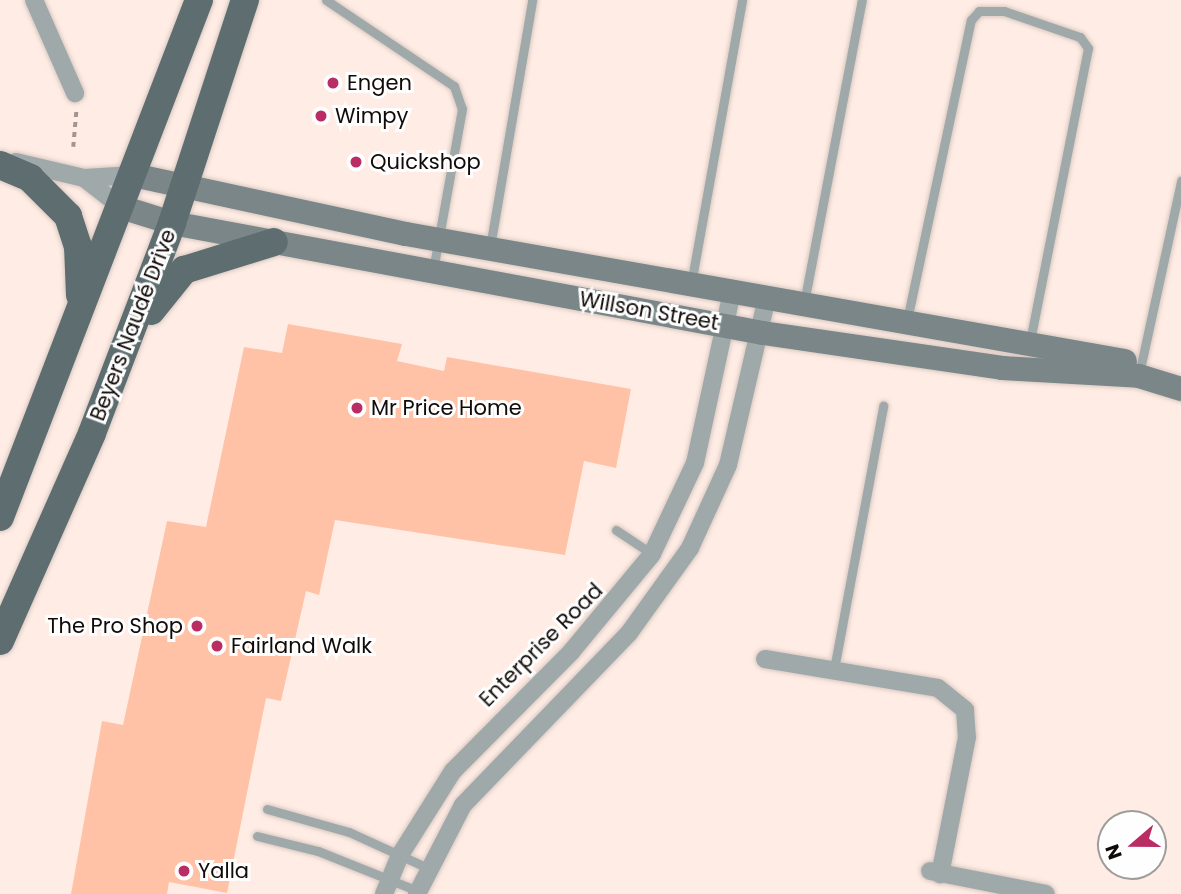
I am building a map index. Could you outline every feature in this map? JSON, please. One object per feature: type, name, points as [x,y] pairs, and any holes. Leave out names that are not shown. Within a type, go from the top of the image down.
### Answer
[{"type":"main road","points":[[3,505],[199,0]]},
{"type":"main road","name":"Beyers Naudé Drive","points":[[0,641],[92,433],[172,223],[245,0]]},
{"type":"main road","points":[[0,163],[30,178],[68,216],[81,265],[76,322]]},
{"type":"main road","points":[[92,433],[168,284],[203,261],[274,242]]},
{"type":"street","points":[[34,0],[75,93]]},
{"type":"street","points":[[0,163],[85,178],[133,175]]},
{"type":"street","name":"Willson Street","points":[[133,175],[490,249],[766,297],[1029,347],[1140,370],[1181,389]]},
{"type":"street","points":[[85,178],[121,206]]},
{"type":"street","name":"Willson Street","points":[[121,206],[172,223],[763,333],[1002,368],[1181,372]]},
{"type":"street","name":"Enterprise Road","points":[[386,887],[400,855],[453,771],[571,652],[652,554],[695,463],[728,326],[732,292]]},
{"type":"street","points":[[418,893],[428,868],[463,805],[629,633],[690,548],[728,465],[763,333],[766,297]]},
{"type":"street","points":[[765,659],[938,688],[965,710],[967,737],[935,873],[1046,894]]},
{"type":"lane","points":[[327,0],[454,86],[462,109],[433,272]]},
{"type":"lane","points":[[490,249],[532,0]]},
{"type":"lane","points":[[691,284],[742,0]]},
{"type":"lane","points":[[803,304],[862,0]]},
{"type":"lane","points":[[906,324],[971,20],[979,12],[1004,11],[1088,44],[1029,347]]},
{"type":"lane","points":[[1140,370],[1181,181]]},
{"type":"lane","points":[[834,669],[883,406]]},
{"type":"lane","points":[[616,530],[652,554]]},
{"type":"lane","points":[[267,809],[349,832],[428,868]]},
{"type":"lane","points":[[257,836],[318,850],[386,887],[418,893]]},
{"type":"path","points":[[73,147],[75,93]]},
{"type":"building","name":"Fairland Walk","points":[[288,324],[402,344],[397,361],[444,371],[447,357],[631,389],[616,468],[584,461],[565,555],[335,520],[319,595],[306,591],[281,701],[266,698],[227,893],[169,882],[167,894],[71,894],[102,721],[123,725],[167,521],[206,527],[244,347],[282,353]]},
{"type":"place","name":"Engen","points":[[333,83]]},
{"type":"place","name":"Wimpy","points":[[321,116]]},
{"type":"place","name":"Quickshop","points":[[356,162]]},
{"type":"place","name":"Mr Price Home","points":[[357,408]]},
{"type":"place","name":"The Pro Shop","points":[[197,626]]},
{"type":"place","name":"Fairland Walk","points":[[217,646]]},
{"type":"place","name":"Yalla","points":[[184,871]]}]
